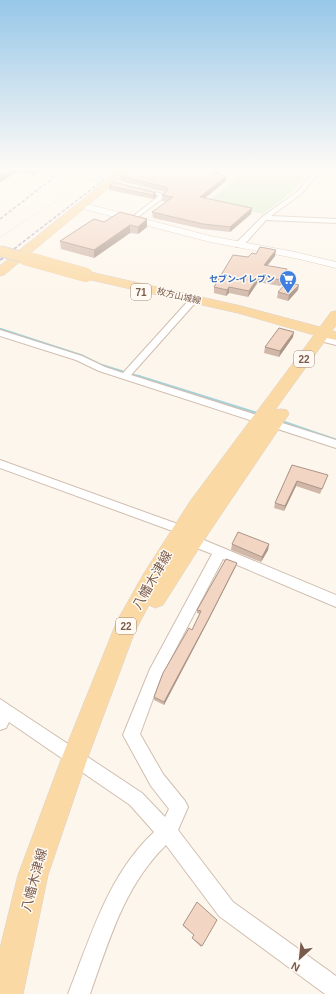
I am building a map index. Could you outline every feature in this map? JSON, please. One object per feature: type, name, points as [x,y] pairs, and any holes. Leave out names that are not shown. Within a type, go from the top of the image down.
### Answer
[{"type":"main road","points":[[0,272],[73,214]]},
{"type":"main road","name":"枚方山城線","points":[[0,251],[86,275],[241,310],[330,337]]},
{"type":"main road","name":"71","points":[[21,256],[151,284],[241,310]]},
{"type":"main road","name":"71","points":[[45,262],[59,272],[192,302],[241,310]]},
{"type":"main road","name":"八幡木津線","points":[[9,983],[79,760],[133,636],[187,535],[267,422],[330,337],[336,315]]},
{"type":"street","points":[[119,214],[198,236],[295,255],[336,265]]},
{"type":"street","points":[[134,218],[139,214]]},
{"type":"street","points":[[240,245],[269,214]]},
{"type":"street","points":[[264,218],[336,221]]},
{"type":"street","points":[[125,376],[192,302]]},
{"type":"street","points":[[0,333],[79,358],[125,376],[336,444]]},
{"type":"street","points":[[0,464],[187,535],[220,552],[336,600]]},
{"type":"street","points":[[78,994],[113,904],[127,878],[145,853],[167,832],[179,807],[157,780],[131,735],[155,674],[220,552]]},
{"type":"street","points":[[2,713],[79,760],[136,799],[177,843],[226,908],[271,943],[336,989]]},
{"type":"path","points":[[0,237],[36,214]]},
{"type":"building","points":[[116,214],[129,214],[147,219],[138,227],[130,225],[94,250],[60,241],[94,219],[104,222]]},
{"type":"building","points":[[162,214],[245,214],[230,227],[203,224]]},
{"type":"building","points":[[260,247],[276,250],[264,265],[287,269],[281,280],[259,276],[249,291],[229,287],[227,290],[214,287],[233,255],[248,257],[252,253],[256,254]]},
{"type":"building","points":[[287,282],[299,285],[289,295],[278,292]]},
{"type":"building","points":[[279,328],[294,332],[280,351],[265,347]]},
{"type":"building","points":[[292,465],[328,475],[322,489],[297,481],[285,506],[275,503]]},
{"type":"building","points":[[238,532],[269,544],[262,557],[232,544]]},
{"type":"building","points":[[226,559],[237,563],[164,702],[154,697],[163,673],[189,628],[192,630],[201,611],[197,610]]},
{"type":"building","points":[[197,902],[217,920],[202,946],[192,938],[194,935],[183,925]]},
{"type":"waterway","points":[[0,329],[83,356],[101,365],[140,377]]},
{"type":"waterway","points":[[137,376],[259,414]]},
{"type":"waterway","points":[[280,421],[336,440]]},
{"type":"railway","points":[[0,219],[6,214]]},
{"type":"railway","points":[[1,259],[59,214]]},
{"type":"place","name":"セブン-イレブン","points":[[288,294]]}]
